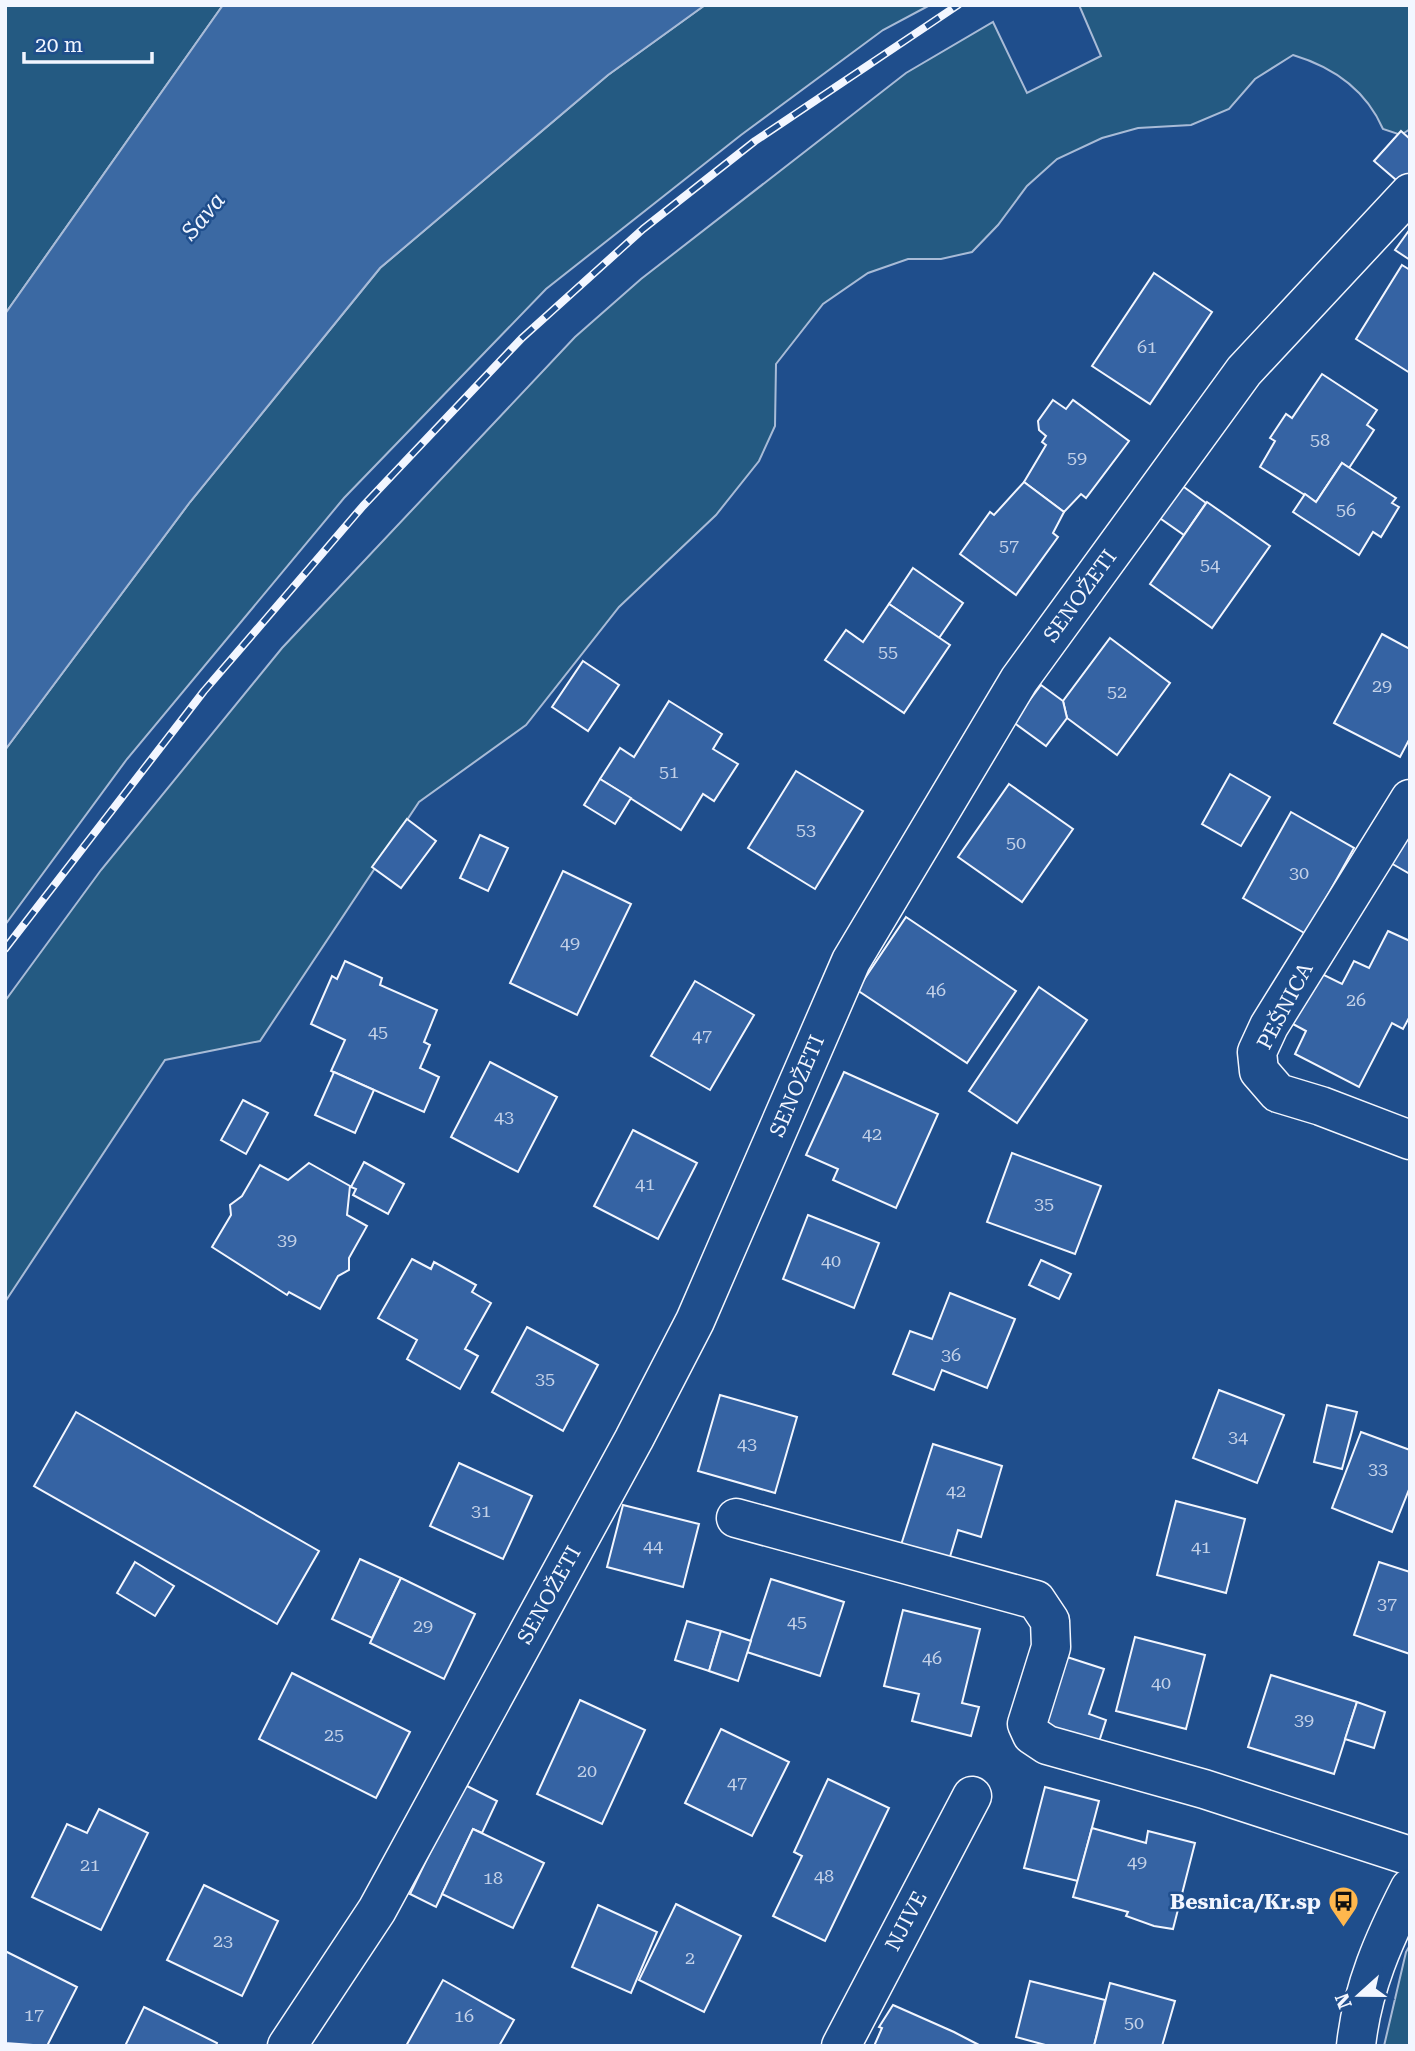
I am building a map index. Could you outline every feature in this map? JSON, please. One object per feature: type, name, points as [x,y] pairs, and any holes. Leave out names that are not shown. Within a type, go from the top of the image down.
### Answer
[{"type":"street","name":"SENOŽETI","points":[[287,2046],[377,1910],[634,1439],[695,1321],[851,961],[1018,680],[1244,371],[1410,193]]},
{"type":"street","name":"PEŠNICA","points":[[1410,799],[1269,1026],[1257,1052],[1259,1071],[1278,1093],[1321,1105],[1410,1140]]},
{"type":"street","points":[[736,1518],[1036,1600],[1050,1621],[1051,1647],[1027,1724],[1032,1735],[1047,1745],[1204,1789],[1410,1856]]},
{"type":"street","name":"NJIVE","points":[[841,2046],[972,1796]]},
{"type":"street","points":[[1356,2046],[1359,2014],[1380,1947],[1410,1888]]},
{"type":"shaded area","points":[[5,5],[223,5],[5,314]]},
{"type":"shaded area","points":[[705,5],[930,5],[883,30],[741,135],[546,289],[344,498],[127,759],[5,925],[5,750],[190,502],[380,268],[608,75]]},
{"type":"shaded area","points":[[1079,5],[1410,5],[1410,129],[1401,135],[1383,129],[1367,103],[1347,82],[1322,66],[1293,55],[1255,79],[1229,109],[1191,125],[1138,128],[1102,138],[1057,159],[1027,186],[998,225],[972,252],[941,259],[908,259],[868,273],[823,304],[776,364],[775,426],[759,461],[716,515],[619,607],[526,725],[419,802],[260,1041],[165,1060],[5,1302],[5,1001],[101,870],[282,648],[575,337],[641,279],[906,73],[993,22],[1027,93],[1101,56]]},
{"type":"shaded area","points":[[1410,1945],[1410,2046],[1384,2046],[1406,1952]]},
{"type":"water","name":"Sava","points":[[223,5],[705,5],[608,75],[380,268],[190,502],[5,750],[5,314]]},
{"type":"building","points":[[1401,131],[1410,139],[1410,176],[1402,185],[1374,161]]},
{"type":"building","points":[[1410,229],[1410,260],[1395,250]]},
{"type":"building","points":[[1402,265],[1410,270],[1410,373],[1356,339]]},
{"type":"building","points":[[1154,273],[1212,312],[1150,404],[1092,366]]},
{"type":"building","points":[[1322,374],[1377,410],[1367,425],[1374,430],[1349,468],[1342,463],[1316,502],[1260,467],[1275,441],[1270,438],[1286,414],[1292,418]]},
{"type":"building","points":[[1053,400],[1066,409],[1073,400],[1129,441],[1086,498],[1081,494],[1064,512],[1024,482],[1046,445],[1042,442],[1046,436],[1039,430],[1038,421]]},
{"type":"building","points":[[1342,463],[1396,498],[1392,503],[1399,507],[1381,537],[1373,532],[1359,555],[1293,512],[1305,494],[1316,502]]},
{"type":"building","points":[[1024,482],[1064,512],[1053,533],[1058,537],[1016,595],[960,554],[990,512],[994,515]]},
{"type":"building","points":[[1177,482],[1206,503],[1184,535],[1154,514]]},
{"type":"building","points":[[1207,502],[1270,546],[1212,628],[1150,584]]},
{"type":"building","points":[[913,568],[963,603],[939,638],[889,604]]},
{"type":"building","points":[[889,604],[950,645],[904,713],[825,660],[846,630],[863,642]]},
{"type":"building","points":[[1382,634],[1410,649],[1410,738],[1400,757],[1334,723]]},
{"type":"building","points":[[1110,638],[1170,683],[1117,755],[1067,718],[1063,701]]},
{"type":"building","points":[[583,661],[619,685],[588,731],[552,707]]},
{"type":"building","points":[[1041,685],[1063,701],[1067,718],[1046,746],[1013,722]]},
{"type":"building","points":[[669,701],[722,734],[713,749],[738,764],[714,801],[703,794],[681,830],[600,779],[620,748],[634,757]]},
{"type":"building","points":[[796,771],[863,811],[815,889],[748,848]]},
{"type":"building","points":[[1230,774],[1270,797],[1241,846],[1202,824]]},
{"type":"building","points":[[600,779],[631,798],[615,824],[584,805]]},
{"type":"building","points":[[1009,784],[1073,829],[1022,902],[958,857]]},
{"type":"building","points":[[1291,812],[1354,848],[1306,934],[1243,898]]},
{"type":"building","points":[[407,819],[436,841],[401,888],[372,867]]},
{"type":"building","points":[[1410,827],[1410,874],[1389,862]]},
{"type":"building","points":[[480,835],[508,848],[488,891],[460,878]]},
{"type":"building","points":[[563,871],[631,904],[577,1015],[510,983]]},
{"type":"building","points":[[906,917],[1016,991],[967,1063],[857,990]]},
{"type":"building","points":[[1388,931],[1410,941],[1410,1016],[1403,1029],[1392,1023],[1359,1087],[1295,1054],[1306,1031],[1291,1023],[1318,972],[1342,984],[1354,961],[1369,968]]},
{"type":"building","points":[[345,961],[382,978],[380,985],[437,1010],[424,1042],[430,1045],[420,1068],[439,1077],[424,1112],[331,1071],[345,1040],[311,1024],[332,976],[337,979]]},
{"type":"building","points":[[695,981],[754,1015],[710,1090],[651,1056]]},
{"type":"building","points":[[1039,987],[1087,1020],[1017,1123],[969,1091]]},
{"type":"building","points":[[490,1062],[557,1097],[518,1172],[451,1137]]},
{"type":"building","points":[[334,1072],[374,1090],[355,1133],[315,1115]]},
{"type":"building","points":[[844,1072],[938,1114],[896,1208],[833,1180],[838,1169],[806,1155]]},
{"type":"building","points":[[243,1100],[268,1113],[246,1154],[221,1140]]},
{"type":"building","points":[[633,1130],[697,1163],[658,1239],[594,1206]]},
{"type":"building","points":[[1012,1153],[1101,1186],[1075,1254],[987,1222]]},
{"type":"building","points":[[364,1162],[404,1184],[388,1214],[353,1195],[356,1189],[351,1187]]},
{"type":"building","points":[[309,1163],[350,1186],[347,1215],[367,1226],[349,1258],[349,1270],[338,1276],[320,1309],[289,1292],[287,1295],[212,1247],[231,1215],[230,1205],[242,1196],[260,1165],[288,1180]]},
{"type":"building","points":[[808,1215],[879,1243],[854,1308],[783,1279]]},
{"type":"building","points":[[412,1259],[431,1269],[434,1262],[476,1285],[472,1292],[491,1303],[465,1349],[478,1356],[460,1389],[407,1359],[417,1340],[378,1318]]},
{"type":"building","points":[[1041,1260],[1071,1274],[1059,1299],[1029,1285]]},
{"type":"building","points":[[950,1293],[1015,1319],[987,1388],[942,1370],[934,1390],[893,1374],[910,1331],[932,1339]]},
{"type":"building","points":[[527,1327],[598,1365],[563,1431],[492,1392]]},
{"type":"building","points":[[1219,1390],[1284,1415],[1257,1483],[1193,1458]]},
{"type":"building","points":[[720,1395],[797,1417],[775,1493],[698,1471]]},
{"type":"building","points":[[1327,1405],[1357,1412],[1342,1469],[1314,1462]]},
{"type":"building","points":[[76,1412],[319,1551],[277,1624],[34,1486]]},
{"type":"building","points":[[1361,1432],[1410,1450],[1410,1487],[1392,1532],[1332,1508]]},
{"type":"building","points":[[933,1444],[1002,1466],[981,1537],[958,1530],[949,1560],[901,1545]]},
{"type":"building","points":[[459,1463],[532,1496],[503,1559],[430,1526]]},
{"type":"building","points":[[1176,1501],[1245,1519],[1226,1593],[1157,1575]]},
{"type":"building","points":[[623,1505],[699,1524],[683,1587],[607,1567]]},
{"type":"building","points":[[360,1559],[401,1578],[372,1638],[332,1619]]},
{"type":"building","points":[[135,1562],[174,1586],[155,1616],[117,1593]]},
{"type":"building","points":[[1379,1562],[1410,1572],[1410,1654],[1354,1635]]},
{"type":"building","points":[[401,1578],[475,1614],[444,1679],[370,1643]]},
{"type":"building","points":[[771,1579],[844,1602],[820,1676],[747,1652]]},
{"type":"building","points":[[903,1610],[980,1629],[962,1703],[979,1707],[971,1736],[912,1721],[919,1694],[884,1686]]},
{"type":"building","points":[[687,1621],[721,1631],[709,1671],[675,1660]]},
{"type":"building","points":[[721,1631],[751,1641],[738,1681],[709,1671]]},
{"type":"building","points":[[1135,1637],[1205,1655],[1186,1729],[1116,1711]]},
{"type":"building","points":[[1067,1657],[1104,1669],[1089,1714],[1106,1720],[1097,1748],[1054,1734],[1046,1719]]},
{"type":"building","points":[[292,1673],[410,1732],[376,1798],[259,1739]]},
{"type":"building","points":[[1271,1675],[1357,1702],[1334,1774],[1248,1747]]},
{"type":"building","points":[[580,1700],[645,1730],[602,1824],[537,1794]]},
{"type":"building","points":[[1357,1702],[1385,1712],[1374,1748],[1345,1739]]},
{"type":"building","points":[[721,1729],[789,1762],[752,1836],[685,1803]]},
{"type":"building","points":[[828,1779],[889,1808],[825,1941],[773,1916],[802,1856],[794,1852]]},
{"type":"building","points":[[463,1784],[497,1801],[482,1833],[473,1829],[436,1907],[410,1894]]},
{"type":"building","points":[[1045,1787],[1099,1801],[1078,1881],[1024,1868]]},
{"type":"building","points":[[99,1809],[148,1833],[101,1930],[32,1897],[67,1824],[87,1833]]},
{"type":"building","points":[[1092,1828],[1146,1843],[1148,1831],[1195,1843],[1173,1929],[1154,1926],[1126,1916],[1128,1912],[1073,1897]]},
{"type":"building","points":[[473,1829],[544,1863],[513,1928],[442,1894]]},
{"type":"building","points":[[204,1885],[278,1921],[242,1996],[167,1960]]},
{"type":"building","points":[[676,1904],[741,1936],[704,2012],[639,1980]]},
{"type":"building","points":[[598,1905],[657,1932],[631,1993],[572,1967]]},
{"type":"building","points":[[5,1951],[77,1987],[47,2046],[5,2043]]},
{"type":"building","points":[[443,1980],[514,2020],[499,2046],[406,2046]]},
{"type":"building","points":[[1030,1981],[1105,2000],[1094,2046],[1049,2046],[1016,2037]]},
{"type":"building","points":[[1110,1983],[1175,2001],[1162,2046],[1094,2046]]},
{"type":"building","points":[[893,2005],[981,2046],[874,2046],[882,2028],[879,2027]]},
{"type":"building","points":[[144,2007],[217,2043],[216,2046],[125,2046]]},
{"type":"railway","points":[[5,949],[204,691],[363,506],[522,338],[643,229],[755,141],[958,5]]},
{"type":"place","name":"Besnica/Kr.sp","points":[[1344,1929]]}]
